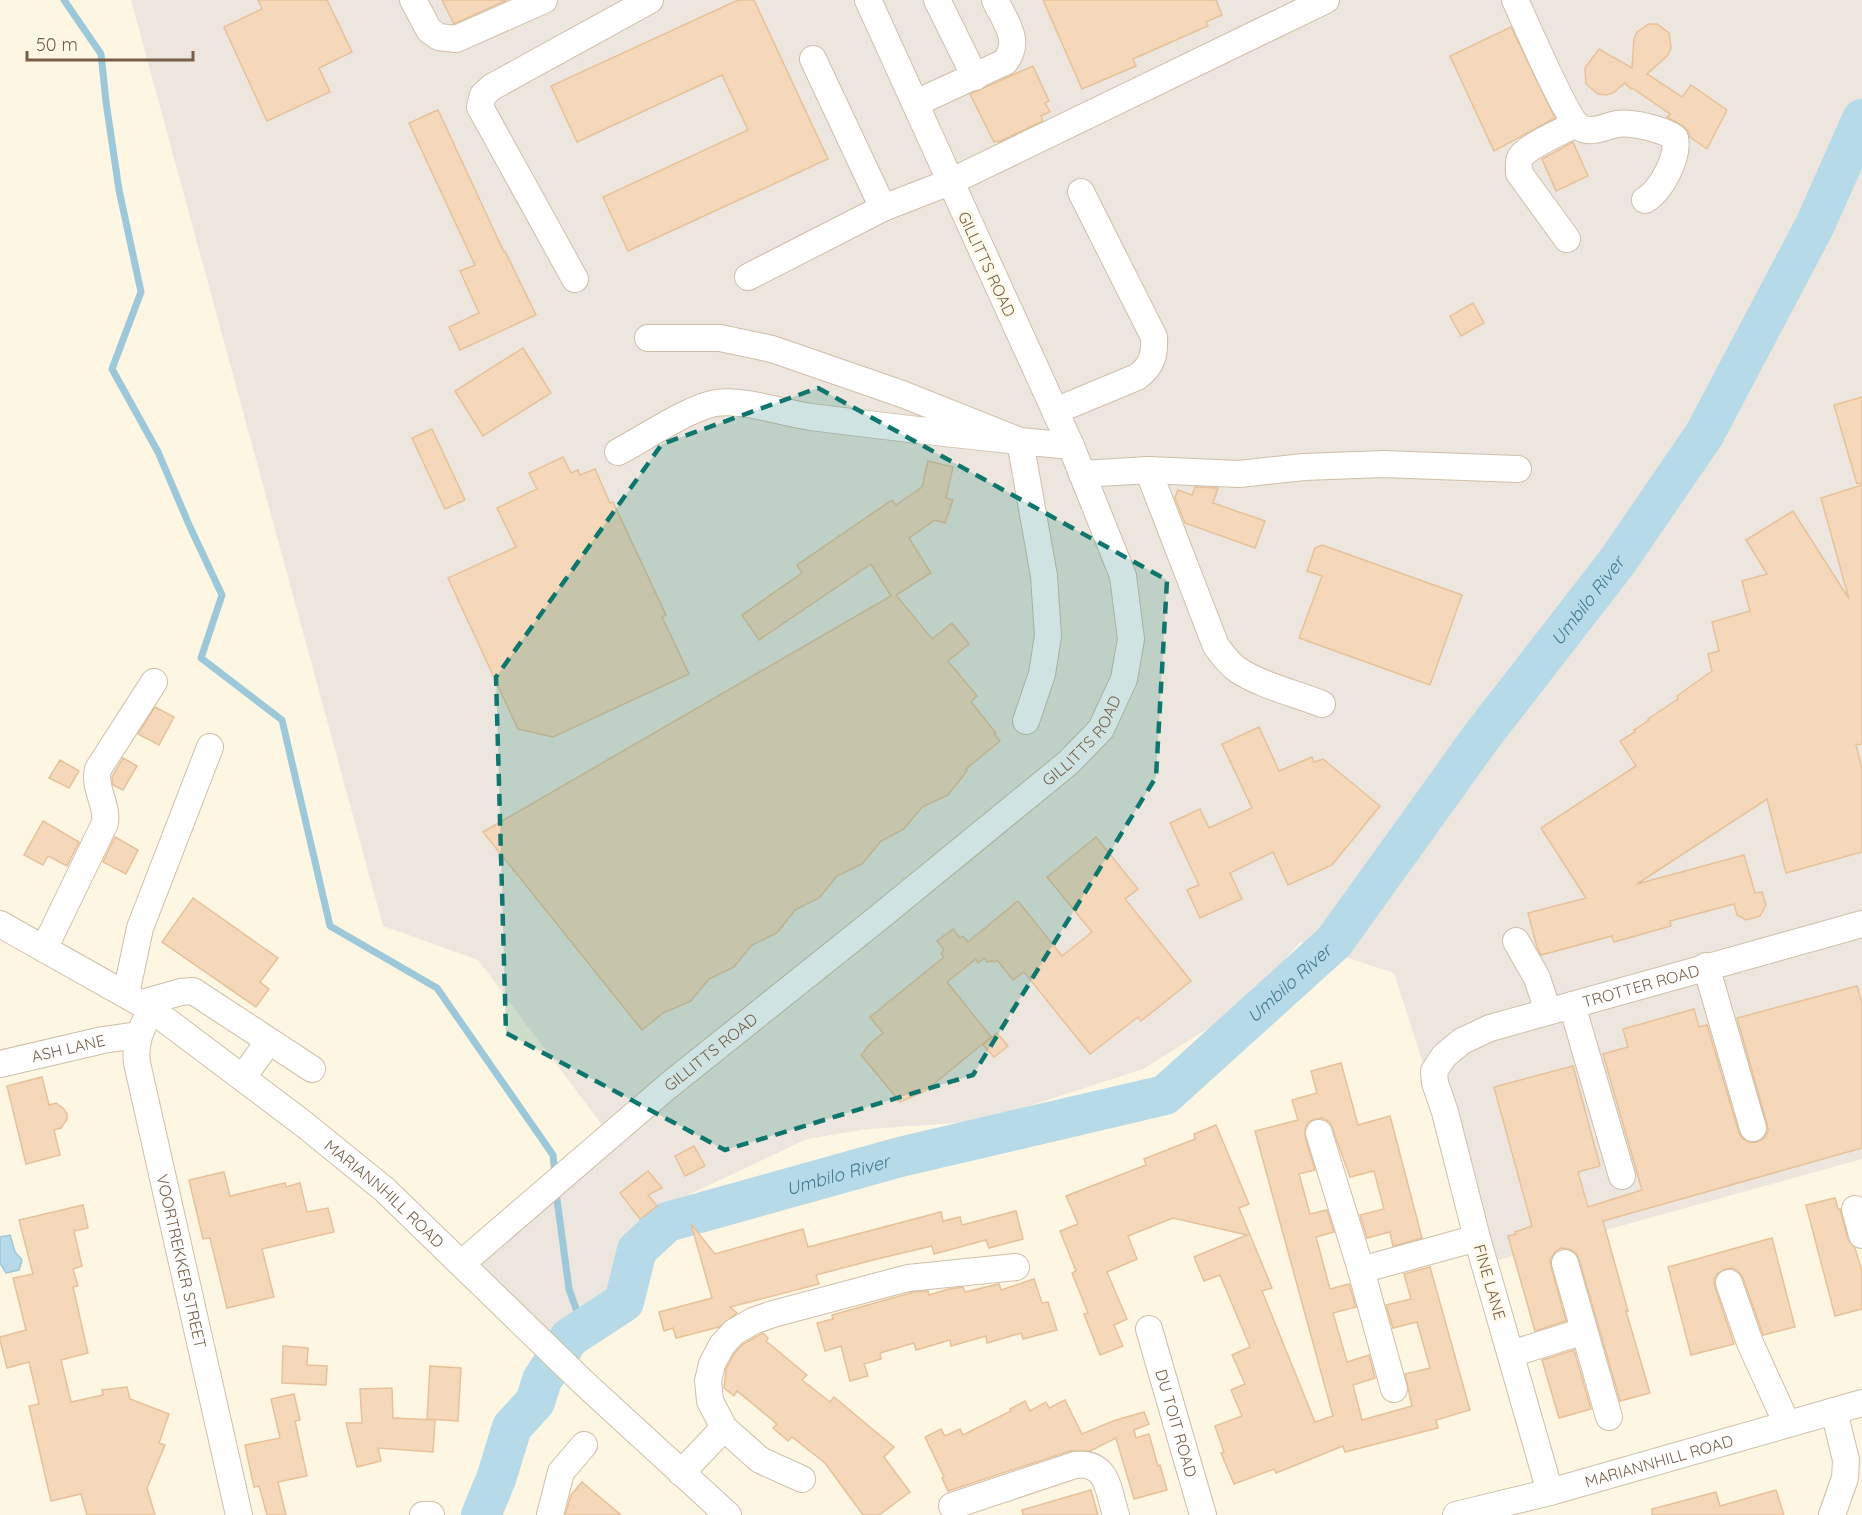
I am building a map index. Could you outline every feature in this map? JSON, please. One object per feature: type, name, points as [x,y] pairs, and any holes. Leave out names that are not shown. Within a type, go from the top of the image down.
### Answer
[{"type":"street","points":[[413,0],[429,30],[439,37],[456,39],[544,0]]},
{"type":"street","points":[[575,279],[480,107],[483,95],[492,87],[650,0]]},
{"type":"street","name":"GILLITTS ROAD","points":[[462,1263],[668,1086],[1068,763],[1101,729],[1124,680],[1131,639],[1123,576],[1071,446],[868,0]]},
{"type":"street","points":[[938,0],[975,77]]},
{"type":"street","points":[[915,103],[1005,62],[1014,45],[995,0]]},
{"type":"street","points":[[748,277],[883,208],[950,182],[1326,0]]},
{"type":"street","points":[[1515,0],[1575,124],[1582,129],[1593,130],[1630,124],[1668,133],[1675,138],[1674,154],[1661,186],[1645,200]]},
{"type":"street","points":[[813,59],[883,208]]},
{"type":"street","points":[[1567,239],[1519,173],[1519,161],[1522,155],[1530,149],[1575,124]]},
{"type":"street","points":[[1055,411],[1137,377],[1148,369],[1155,350],[1154,337],[1081,192]]},
{"type":"street","points":[[648,338],[720,338],[772,349],[902,394],[1020,441]]},
{"type":"street","points":[[618,452],[691,412],[716,403],[751,405],[804,416],[940,434],[1071,446]]},
{"type":"street","points":[[1020,441],[1044,576],[1048,636],[1042,674],[1026,722]]},
{"type":"street","points":[[1082,474],[1148,470],[1239,474],[1304,467],[1383,464],[1518,470]]},
{"type":"street","points":[[1148,470],[1216,646],[1227,661],[1254,678],[1322,704]]},
{"type":"street","points":[[44,948],[105,823],[106,816],[97,785],[98,769],[154,682]]},
{"type":"street","name":"VOORTREKKER STREET","points":[[210,747],[140,928],[138,1035],[135,1053],[239,1515]]},
{"type":"street","name":"MARIANNHILL ROAD","points":[[0,924],[139,1002],[243,1077],[385,1190],[585,1384],[728,1515]]},
{"type":"street","name":"TROTTER ROAD","points":[[1434,1071],[1444,1056],[1462,1041],[1490,1028],[1706,966],[1862,925]]},
{"type":"street","points":[[1516,941],[1537,978],[1548,1011]]},
{"type":"street","points":[[1706,966],[1753,1128]]},
{"type":"street","points":[[139,1002],[193,991],[312,1069]]},
{"type":"street","points":[[1572,1005],[1622,1176]]},
{"type":"street","name":"ASH LANE","points":[[0,1064],[103,1040],[138,1035]]},
{"type":"street","points":[[243,1077],[269,1041]]},
{"type":"street","name":"FINE LANE","points":[[1434,1071],[1477,1238],[1550,1492]]},
{"type":"street","points":[[1319,1133],[1394,1389]]},
{"type":"street","points":[[1855,1209],[1862,1235]]},
{"type":"street","points":[[1361,1270],[1477,1238]]},
{"type":"street","points":[[1565,1263],[1609,1417]]},
{"type":"street","points":[[802,1479],[760,1460],[724,1428],[710,1401],[708,1381],[712,1364],[722,1345],[734,1332],[753,1321],[772,1314],[908,1278],[1016,1267]]},
{"type":"street","points":[[1729,1283],[1750,1343],[1787,1424]]},
{"type":"street","name":"DU TOIT ROAD","points":[[1149,1329],[1203,1515]]},
{"type":"street","points":[[1511,1354],[1584,1332]]},
{"type":"street","name":"MARIANNHILL ROAD","points":[[1456,1515],[1550,1492],[1862,1403]]},
{"type":"street","points":[[1832,1515],[1853,1480],[1834,1411]]},
{"type":"street","points":[[681,1473],[724,1428]]},
{"type":"street","points":[[550,1515],[561,1472],[584,1445]]},
{"type":"street","points":[[952,1506],[1084,1464],[1092,1465],[1100,1470],[1116,1515]]},
{"type":"street","points":[[423,1515],[431,1515]]},
{"type":"highlighted area","points":[[818,388],[1167,580],[1156,777],[973,1075],[725,1150],[506,1033],[496,677],[662,444]]},
{"type":"shaded area","points":[[131,0],[1862,0],[1862,1159],[1487,1263],[1394,973],[1300,942],[1246,1005],[1143,1069],[983,1121],[868,1129],[807,1139],[658,1209],[621,1242],[604,1298],[553,1352],[463,1263],[611,1137],[478,960],[383,926]]},
{"type":"water","points":[[10,1235],[15,1252],[22,1260],[19,1270],[6,1273],[0,1263],[0,1237]]},
{"type":"building","points":[[258,0],[327,0],[352,52],[319,68],[330,92],[267,121],[224,27],[262,9]]},
{"type":"building","points":[[442,0],[507,0],[454,24]]},
{"type":"building","points":[[738,0],[754,0],[828,159],[628,251],[603,197],[748,130],[722,75],[577,142],[551,86]]},
{"type":"building","points":[[1043,0],[1216,0],[1222,15],[1206,22],[1208,26],[1133,59],[1136,66],[1082,89]]},
{"type":"building","points":[[1649,24],[1657,24],[1669,33],[1671,48],[1668,55],[1647,74],[1682,97],[1691,85],[1727,110],[1707,149],[1690,137],[1683,126],[1667,117],[1670,114],[1625,83],[1613,93],[1606,95],[1598,94],[1586,84],[1585,68],[1599,49],[1632,68],[1634,39],[1637,32]]},
{"type":"building","points":[[1511,27],[1555,118],[1494,151],[1450,56]]},
{"type":"building","points":[[1033,66],[1049,101],[1045,103],[1050,112],[1041,116],[1043,121],[994,142],[970,94]]},
{"type":"building","points":[[438,110],[536,315],[460,350],[449,327],[479,313],[460,271],[475,265],[409,123]]},
{"type":"building","points":[[1573,142],[1588,176],[1556,191],[1542,159]]},
{"type":"building","points":[[1473,303],[1484,323],[1461,336],[1450,316]]},
{"type":"building","points":[[523,348],[551,393],[483,436],[455,391]]},
{"type":"building","points":[[1862,397],[1862,483],[1857,484],[1834,405]]},
{"type":"building","points":[[432,429],[465,500],[445,509],[412,438]]},
{"type":"building","points":[[563,457],[571,473],[578,470],[580,475],[595,469],[666,615],[662,617],[689,674],[553,737],[518,729],[448,578],[516,547],[497,508],[537,489],[529,473]]},
{"type":"building","points":[[928,461],[953,467],[946,498],[953,500],[945,523],[935,520],[909,538],[931,573],[896,595],[932,639],[952,623],[969,644],[948,661],[977,696],[971,702],[1000,741],[966,769],[967,771],[948,795],[922,807],[904,829],[881,841],[862,864],[837,876],[819,898],[795,910],[777,933],[752,945],[734,967],[709,979],[691,1001],[663,1013],[642,1030],[483,832],[891,596],[871,564],[759,640],[742,615],[802,573],[797,565],[892,500],[896,505],[922,487]]},
{"type":"building","points":[[1862,485],[1862,744],[1856,745],[1862,769],[1862,852],[1786,873],[1767,799],[1637,884],[1744,855],[1755,893],[1762,892],[1766,905],[1760,916],[1746,920],[1737,915],[1734,904],[1670,921],[1671,926],[1614,942],[1612,936],[1541,955],[1528,913],[1586,898],[1541,828],[1636,766],[1620,741],[1635,732],[1634,730],[1678,699],[1677,696],[1712,671],[1708,654],[1719,651],[1712,622],[1750,611],[1742,581],[1767,574],[1746,540],[1793,511],[1849,599],[1821,498]]},
{"type":"building","points":[[1195,487],[1218,488],[1213,503],[1265,521],[1255,548],[1185,523],[1175,498],[1178,490],[1192,495]]},
{"type":"building","points":[[1322,545],[1462,595],[1430,685],[1299,638],[1322,576],[1307,571],[1315,548]]},
{"type":"building","points":[[155,707],[174,717],[159,745],[138,734]]},
{"type":"building","points":[[1259,727],[1279,771],[1312,757],[1314,762],[1323,759],[1380,806],[1332,865],[1288,885],[1273,852],[1230,873],[1242,899],[1200,918],[1187,890],[1199,885],[1170,823],[1200,809],[1209,828],[1252,808],[1222,744]]},
{"type":"building","points":[[123,758],[137,766],[123,790],[113,785],[112,777]]},
{"type":"building","points":[[60,760],[79,771],[69,788],[49,778]]},
{"type":"building","points":[[43,821],[79,842],[67,866],[48,856],[43,865],[24,855]]},
{"type":"building","points":[[115,837],[138,850],[126,874],[103,862]]},
{"type":"building","points":[[1096,837],[1138,889],[1125,899],[1191,981],[1141,1021],[1138,1017],[1090,1054],[1024,972],[1013,980],[997,960],[987,962],[984,958],[978,963],[976,959],[947,982],[991,1037],[925,1091],[900,1102],[861,1055],[883,1033],[870,1017],[944,957],[941,953],[944,950],[937,941],[953,929],[960,938],[963,936],[968,942],[1018,901],[1062,956],[1092,932],[1047,877]]},
{"type":"building","points":[[193,898],[278,958],[260,982],[269,989],[256,1007],[162,942]]},
{"type":"building","points":[[1857,986],[1862,1004],[1862,1148],[1603,1221],[1650,1393],[1620,1401],[1579,1259],[1576,1253],[1569,1249],[1561,1248],[1550,1260],[1566,1321],[1535,1331],[1508,1236],[1532,1226],[1494,1087],[1573,1066],[1600,1166],[1578,1172],[1588,1207],[1642,1190],[1603,1054],[1628,1047],[1623,1029],[1694,1009],[1699,1027],[1707,1025],[1739,1133],[1749,1142],[1757,1142],[1764,1138],[1768,1131],[1767,1124],[1737,1018]]},
{"type":"building","points":[[997,1033],[1008,1046],[994,1057],[983,1045]]},
{"type":"building","points":[[1341,1063],[1358,1125],[1390,1116],[1422,1238],[1393,1246],[1390,1232],[1367,1238],[1360,1215],[1384,1209],[1374,1171],[1350,1177],[1330,1122],[1322,1118],[1308,1122],[1305,1137],[1315,1170],[1299,1174],[1310,1214],[1327,1210],[1334,1232],[1316,1237],[1330,1289],[1349,1284],[1356,1307],[1333,1313],[1347,1362],[1369,1355],[1375,1378],[1353,1385],[1362,1420],[1412,1406],[1405,1374],[1430,1368],[1417,1322],[1393,1328],[1386,1305],[1411,1299],[1404,1274],[1430,1267],[1470,1410],[1436,1420],[1438,1428],[1345,1452],[1343,1446],[1276,1473],[1274,1469],[1234,1484],[1221,1453],[1224,1452],[1215,1426],[1242,1416],[1231,1390],[1245,1384],[1232,1355],[1250,1347],[1220,1275],[1204,1281],[1194,1257],[1247,1235],[1173,1218],[1128,1236],[1137,1259],[1107,1272],[1127,1319],[1114,1325],[1123,1346],[1100,1355],[1084,1314],[1088,1313],[1072,1273],[1076,1271],[1060,1231],[1078,1224],[1066,1196],[1146,1165],[1144,1159],[1195,1139],[1194,1134],[1216,1125],[1249,1204],[1239,1208],[1272,1288],[1262,1291],[1315,1422],[1333,1416],[1255,1131],[1298,1120],[1292,1100],[1317,1093],[1311,1071]]},
{"type":"building","points":[[42,1077],[49,1105],[56,1103],[64,1109],[67,1119],[61,1128],[54,1130],[60,1155],[26,1164],[7,1086]]},
{"type":"building","points":[[694,1146],[705,1166],[685,1176],[675,1156]]},
{"type":"building","points":[[648,1171],[662,1188],[648,1195],[657,1206],[640,1219],[620,1193]]},
{"type":"building","points":[[224,1172],[230,1196],[285,1183],[286,1187],[300,1183],[307,1212],[328,1208],[334,1232],[262,1249],[274,1297],[227,1308],[210,1238],[203,1239],[189,1180]]},
{"type":"building","points":[[1835,1198],[1848,1239],[1855,1248],[1862,1271],[1862,1309],[1835,1316],[1806,1205]]},
{"type":"building","points":[[83,1205],[88,1228],[74,1231],[82,1266],[73,1269],[78,1286],[73,1287],[88,1353],[61,1360],[71,1402],[103,1395],[102,1390],[127,1387],[130,1399],[169,1414],[159,1443],[165,1445],[147,1488],[155,1515],[87,1515],[81,1494],[51,1501],[29,1406],[39,1404],[29,1362],[7,1368],[0,1340],[0,1337],[26,1330],[13,1278],[33,1274],[19,1220]]},
{"type":"building","points":[[1016,1211],[1023,1239],[989,1248],[986,1240],[934,1254],[932,1246],[877,1259],[816,1275],[819,1284],[730,1307],[737,1313],[719,1327],[676,1338],[673,1328],[664,1331],[659,1312],[712,1298],[691,1224],[715,1254],[803,1229],[808,1247],[941,1212],[943,1221],[960,1217],[962,1225]]},
{"type":"building","points":[[1772,1238],[1795,1327],[1763,1335],[1743,1278],[1738,1271],[1732,1268],[1725,1269],[1717,1274],[1714,1280],[1734,1344],[1691,1355],[1668,1267]]},
{"type":"building","points":[[1034,1279],[1042,1303],[1048,1302],[1057,1330],[1023,1339],[1021,1333],[987,1343],[986,1336],[951,1346],[950,1340],[916,1350],[914,1343],[880,1353],[881,1359],[864,1364],[868,1376],[850,1381],[841,1346],[825,1351],[817,1323],[833,1319],[832,1315],[914,1292],[928,1291],[929,1295],[963,1287],[965,1292],[999,1284],[1001,1290]]},
{"type":"building","points":[[763,1333],[768,1338],[766,1341],[807,1375],[802,1380],[830,1402],[834,1397],[894,1447],[884,1457],[910,1492],[879,1515],[863,1515],[825,1463],[792,1437],[788,1441],[773,1428],[777,1424],[737,1391],[734,1396],[724,1388],[726,1369],[734,1354],[743,1344]]},
{"type":"building","points":[[283,1346],[308,1348],[307,1365],[327,1366],[326,1385],[282,1383]]},
{"type":"building","points":[[1574,1350],[1591,1409],[1559,1418],[1542,1360]]},
{"type":"building","points":[[430,1366],[461,1368],[458,1421],[427,1419]]},
{"type":"building","points":[[392,1388],[393,1418],[435,1420],[433,1452],[378,1448],[381,1461],[357,1467],[346,1423],[362,1423],[360,1389]]},
{"type":"building","points":[[294,1394],[300,1420],[295,1421],[307,1476],[278,1482],[286,1515],[267,1515],[259,1486],[254,1487],[245,1445],[280,1438],[271,1399]]},
{"type":"building","points":[[1065,1400],[1082,1434],[1113,1421],[1144,1412],[1149,1424],[1134,1430],[1136,1438],[1149,1434],[1167,1490],[1134,1499],[1116,1438],[1090,1451],[1070,1451],[948,1491],[942,1478],[944,1477],[925,1437],[941,1429],[945,1436],[960,1429],[963,1435],[1011,1411],[1010,1409],[1025,1401],[1030,1411],[1046,1402],[1049,1408]]},
{"type":"building","points":[[582,1482],[621,1515],[565,1515],[571,1495]]},
{"type":"building","points":[[1091,1490],[1098,1515],[1023,1515],[1022,1510]]},
{"type":"building","points":[[1776,1490],[1784,1515],[1652,1515],[1652,1509],[1716,1492],[1720,1506]]},
{"type":"waterway","points":[[64,0],[101,54],[119,190],[141,292],[112,369],[158,452],[222,595],[201,658],[282,720],[330,926],[437,988],[553,1155],[555,1175]]},
{"type":"waterway","name":"Umbilo River","points":[[481,1515],[496,1479],[512,1427],[535,1402],[542,1380],[569,1338],[624,1302],[637,1250],[667,1222],[900,1157],[1165,1095],[1334,942],[1482,736],[1617,562],[1704,435],[1815,225],[1862,119]]},
{"type":"waterway","points":[[556,1192],[569,1289],[579,1317],[569,1338]]}]
